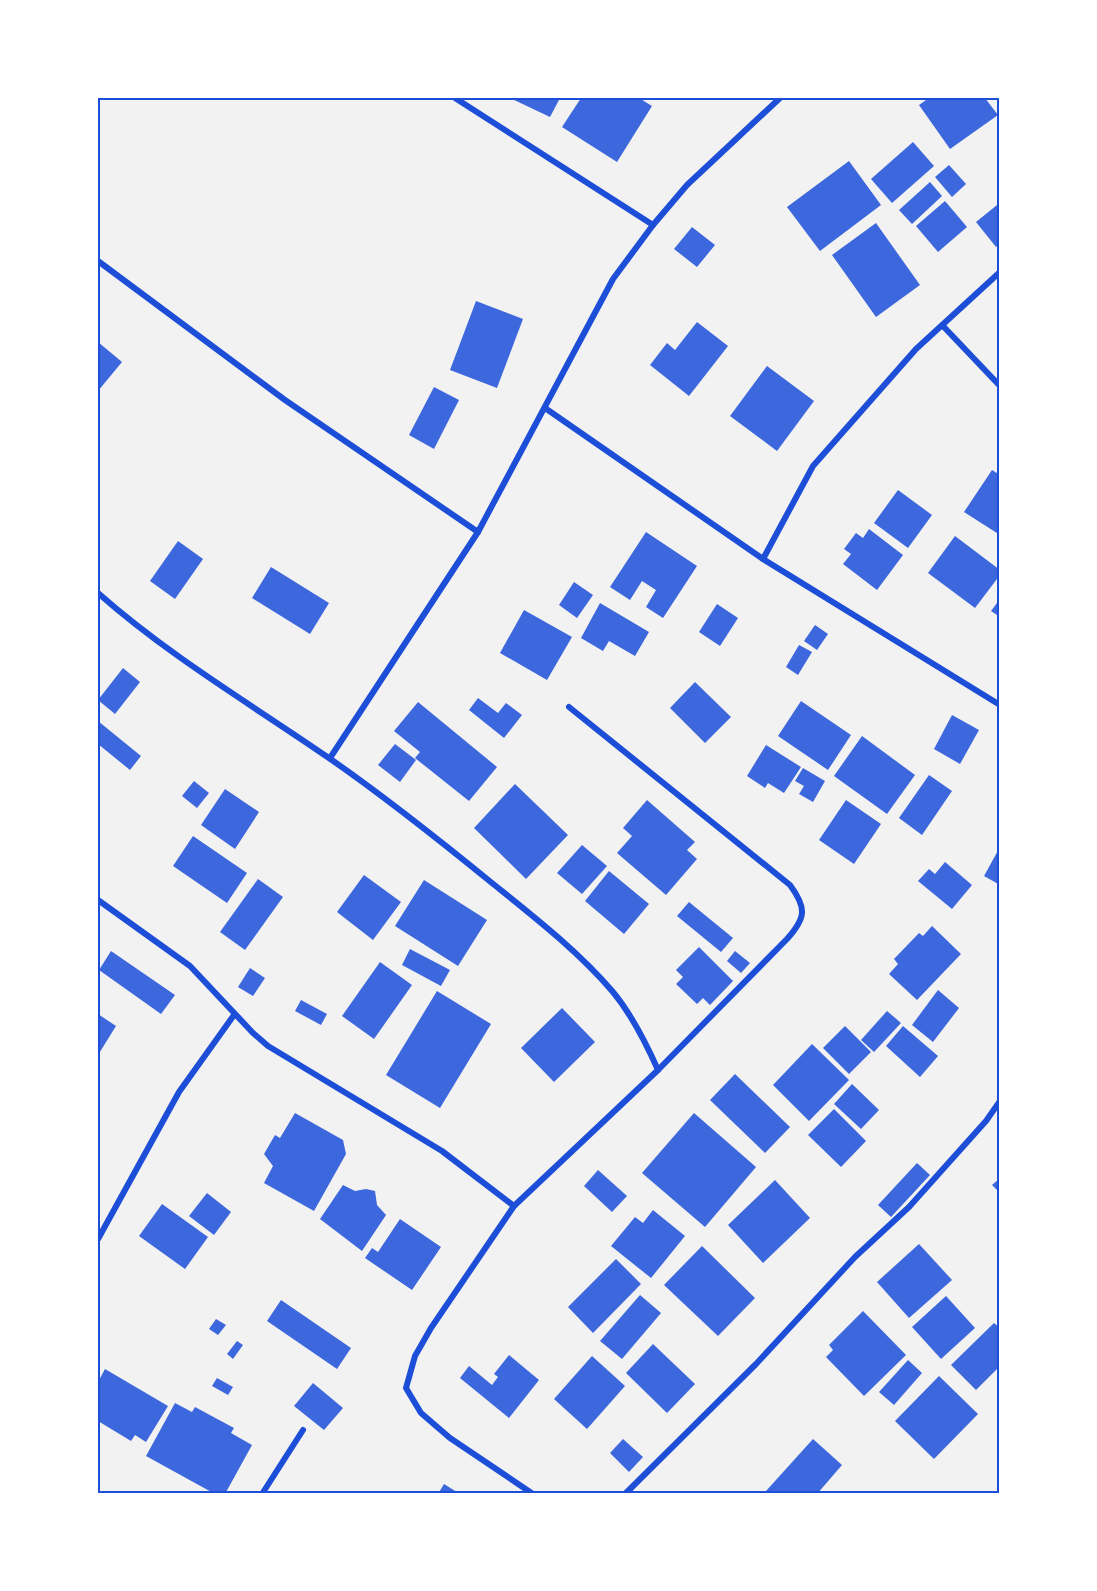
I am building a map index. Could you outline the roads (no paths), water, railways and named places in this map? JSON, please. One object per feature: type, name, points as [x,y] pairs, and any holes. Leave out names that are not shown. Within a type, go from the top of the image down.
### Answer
[{"type":"street","points":[[456,98],[653,225]]},
{"type":"street","points":[[330,758],[478,532],[613,279],[653,225],[687,185],[780,98]]},
{"type":"street","points":[[98,261],[285,400],[478,532]]},
{"type":"street","points":[[763,560],[813,466],[916,349],[999,272]]},
{"type":"street","points":[[943,326],[999,386]]},
{"type":"street","points":[[545,408],[763,560],[999,705]]},
{"type":"street","points":[[98,594],[124,617],[330,758],[462,859],[613,992],[633,1020],[658,1070]]},
{"type":"street","points":[[533,1494],[450,1438],[421,1413],[406,1388],[415,1356],[431,1328],[514,1206],[658,1070],[787,939],[801,923],[802,907],[790,885],[569,707]]},
{"type":"street","points":[[98,900],[190,966],[234,1015],[268,1046],[442,1151],[514,1206]]},
{"type":"street","points":[[98,1239],[179,1092],[234,1015]]},
{"type":"street","points":[[626,1494],[756,1364],[855,1257],[909,1207],[986,1121],[999,1101]]},
{"type":"street","points":[[262,1494],[303,1430]]}]
